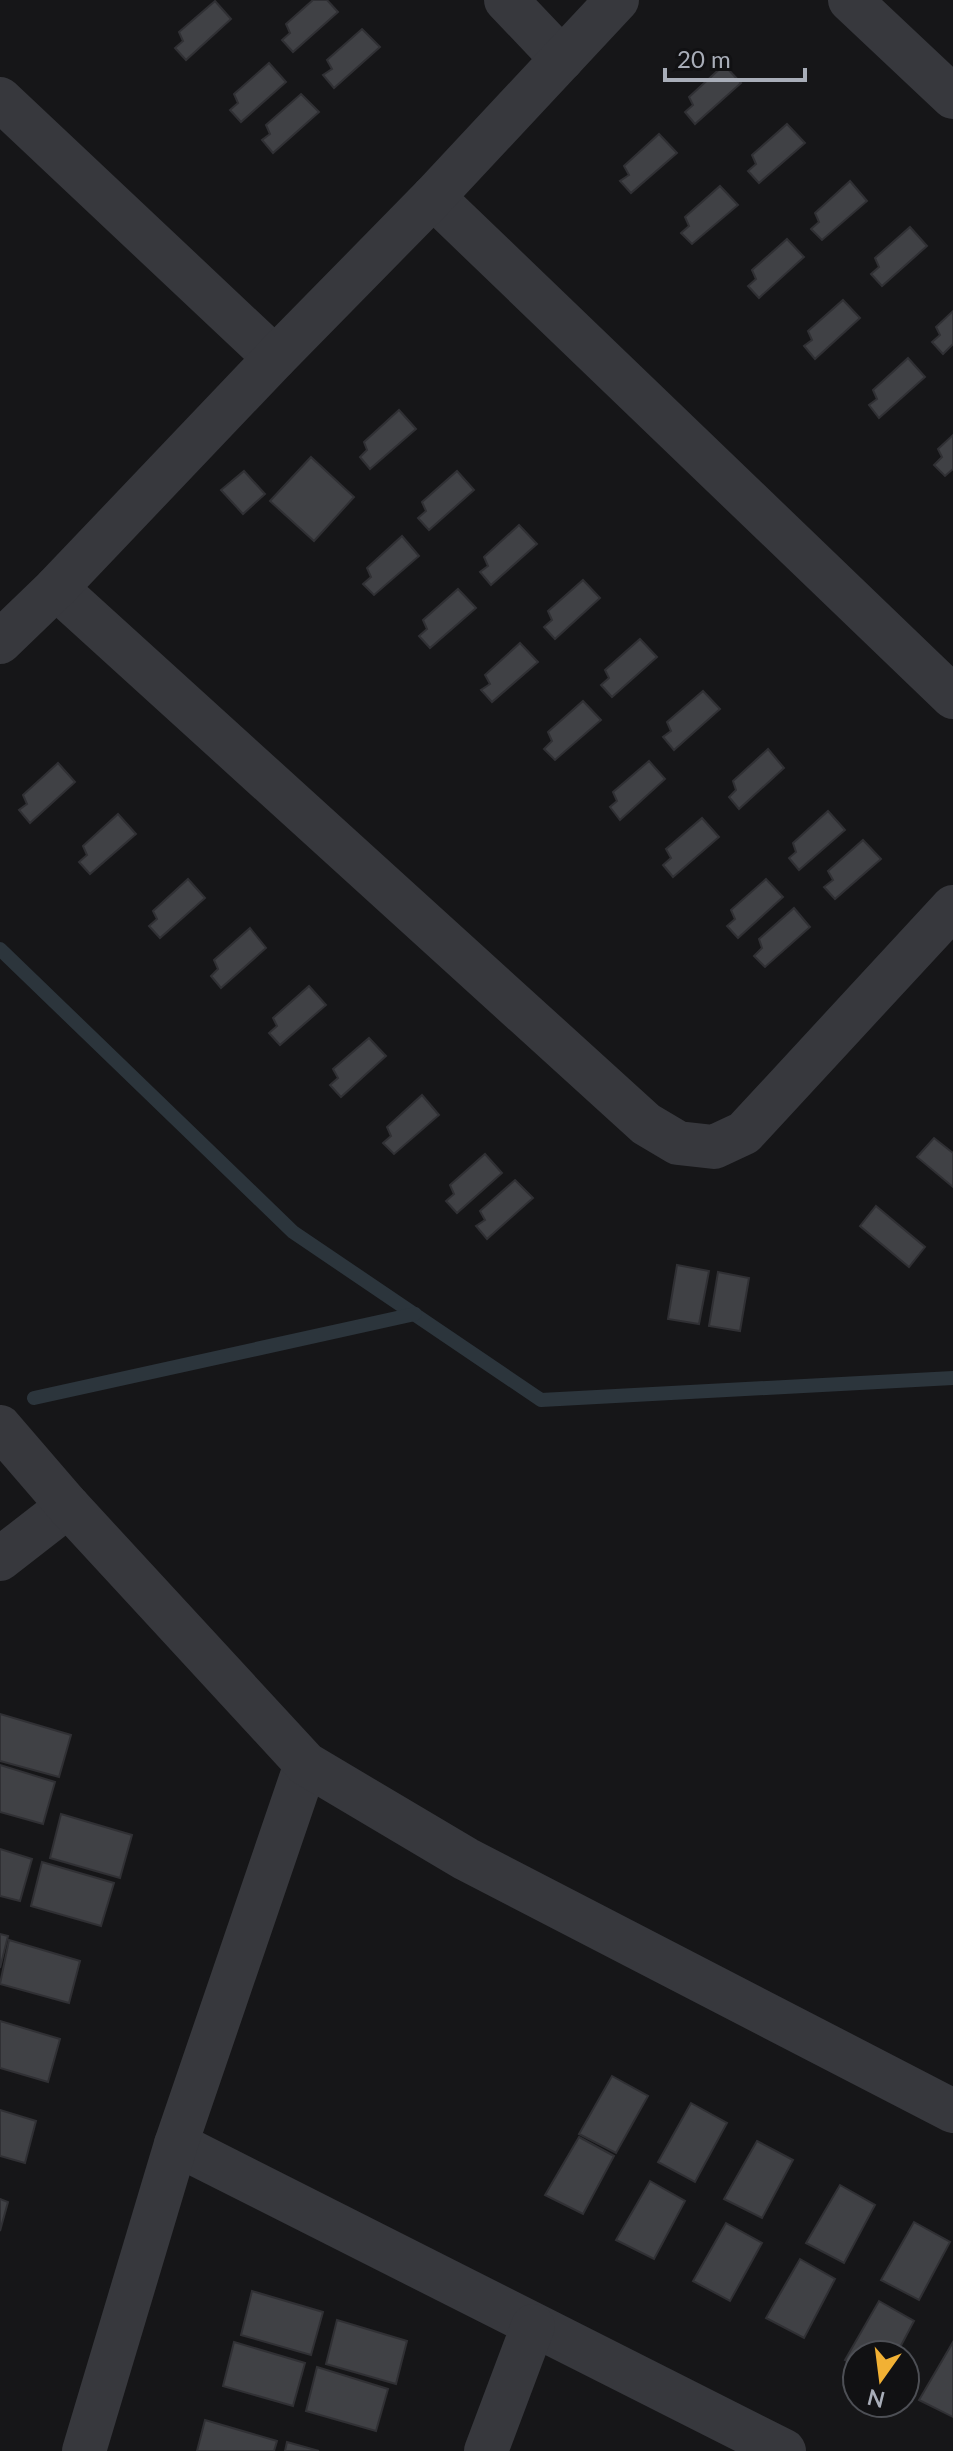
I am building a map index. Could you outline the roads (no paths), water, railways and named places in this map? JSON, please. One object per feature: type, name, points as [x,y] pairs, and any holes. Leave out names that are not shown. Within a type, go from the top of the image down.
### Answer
[{"type":"street","points":[[506,0],[562,59]]},
{"type":"street","points":[[0,642],[56,588],[433,197],[617,0]]},
{"type":"street","points":[[850,0],[953,97]]},
{"type":"street","points":[[0,99],[275,358]]},
{"type":"street","points":[[433,197],[953,697]]},
{"type":"street","points":[[56,588],[646,1124],[678,1143],[714,1147],[744,1133],[953,907]]},
{"type":"street","points":[[0,1427],[68,1506],[306,1764],[466,1859],[953,2111]]},
{"type":"street","points":[[0,1559],[68,1506]]},
{"type":"street","points":[[84,2451],[176,2144],[306,1764]]},
{"type":"street","points":[[176,2144],[784,2451]]},
{"type":"street","points":[[486,2451],[533,2326]]},
{"type":"waterway","points":[[0,949],[293,1232],[541,1400],[953,1378]]},
{"type":"waterway","points":[[34,1398],[415,1314]]}]
